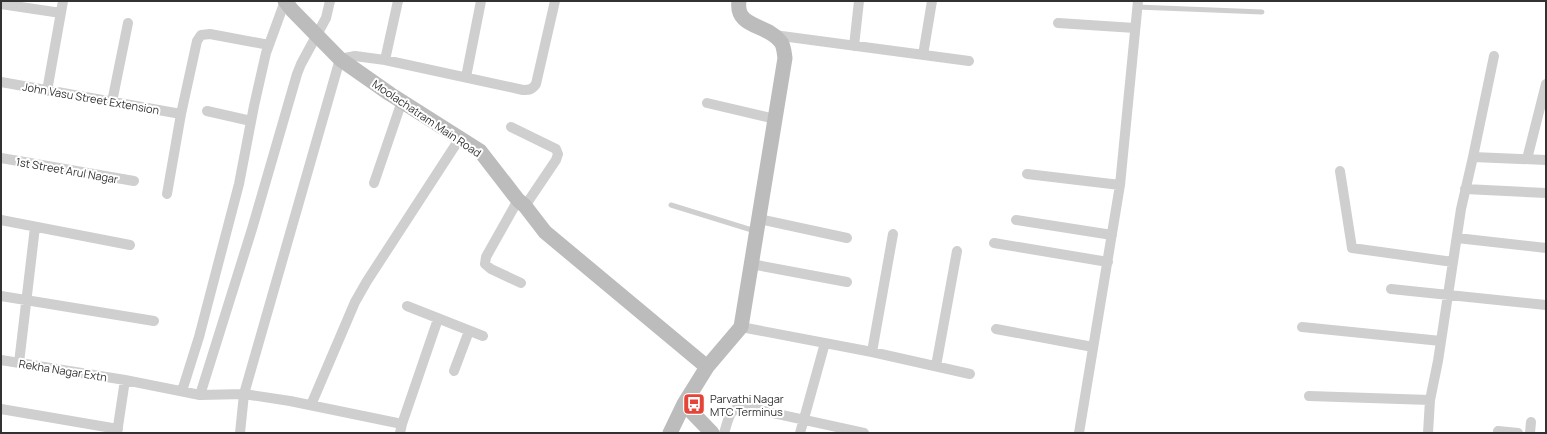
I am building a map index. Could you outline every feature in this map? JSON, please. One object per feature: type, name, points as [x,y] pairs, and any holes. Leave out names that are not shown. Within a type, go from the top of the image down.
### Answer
[{"type":"street","points":[[47,91],[63,1]]},
{"type":"street","points":[[182,391],[200,337],[239,184],[251,121],[269,44],[285,1]]},
{"type":"street","name":"Moolachatram Main Road","points":[[285,1],[340,59],[402,102],[480,151],[545,232],[707,367]]},
{"type":"street","points":[[200,395],[252,229],[297,74],[316,34],[326,18],[330,1]]},
{"type":"street","points":[[385,60],[398,1]]},
{"type":"street","points":[[466,77],[481,1]]},
{"type":"street","points":[[240,433],[244,394],[340,59],[355,56],[385,60],[523,90],[529,90],[536,84],[555,1]]},
{"type":"street","points":[[670,433],[684,404],[707,367],[741,327],[785,58],[784,48],[781,41],[774,35],[743,19],[739,13],[739,1]]},
{"type":"street","points":[[854,46],[859,1]]},
{"type":"street","points":[[923,55],[932,1]]},
{"type":"street","points":[[1,4],[61,13]]},
{"type":"street","points":[[1079,433],[1120,185],[1138,4]]},
{"type":"street","points":[[1058,23],[1135,28]]},
{"type":"street","points":[[112,102],[128,24]]},
{"type":"street","points":[[167,194],[181,114],[197,41],[202,35],[210,34],[269,44]]},
{"type":"street","points":[[774,35],[969,61]]},
{"type":"street","points":[[1428,433],[1430,400],[1457,238],[1494,56]]},
{"type":"street","name":"John Vasu Street Extension","points":[[1,82],[181,114]]},
{"type":"street","points":[[1527,159],[1546,84]]},
{"type":"street","points":[[374,183],[402,102]]},
{"type":"street","points":[[707,103],[775,119]]},
{"type":"street","points":[[207,111],[251,121]]},
{"type":"street","points":[[511,127],[556,149],[558,154],[556,160],[521,203],[486,256],[485,264],[495,271],[520,283]]},
{"type":"street","points":[[311,405],[347,320],[361,292],[460,138]]},
{"type":"street","points":[[1474,157],[1546,160]]},
{"type":"street","name":"1st Street Arul Nagar","points":[[1,158],[134,181]]},
{"type":"street","points":[[1340,171],[1352,248],[1453,262]]},
{"type":"street","points":[[1028,174],[1120,185]]},
{"type":"street","points":[[1466,189],[1546,193]]},
{"type":"street","points":[[1,220],[130,245]]},
{"type":"street","points":[[1016,220],[1112,235]]},
{"type":"street","points":[[758,225],[847,238]]},
{"type":"street","points":[[18,363],[35,227]]},
{"type":"street","points":[[872,352],[893,234]]},
{"type":"street","points":[[1457,238],[1546,248]]},
{"type":"street","points":[[994,243],[1108,262]]},
{"type":"street","points":[[936,366],[958,251]]},
{"type":"street","points":[[751,264],[847,282]]},
{"type":"street","points":[[1391,289],[1546,305]]},
{"type":"street","points":[[1,296],[154,321]]},
{"type":"street","points":[[407,306],[483,336]]},
{"type":"street","points":[[401,429],[438,319]]},
{"type":"street","points":[[741,327],[872,352],[970,374]]},
{"type":"street","points":[[1302,327],[1441,341]]},
{"type":"street","points":[[996,329],[1093,347]]},
{"type":"street","points":[[454,371],[469,331]]},
{"type":"street","points":[[800,433],[825,343]]},
{"type":"street","name":"Rekha Nagar Extn","points":[[1,360],[125,380],[200,395],[244,394],[311,405],[401,429]]},
{"type":"street","points":[[1,409],[118,431],[125,380]]},
{"type":"street","points":[[1309,396],[1430,400]]},
{"type":"street","points":[[684,404],[712,433]]},
{"type":"street","points":[[724,433],[731,412],[738,407],[746,407],[864,433]]},
{"type":"street","points":[[1530,433],[1531,422]]},
{"type":"street","points":[[1498,431],[1518,433]]},
{"type":"lane","points":[[1138,4],[1262,12]]},
{"type":"lane","points":[[671,205],[758,225]]},
{"type":"place","name":"Parvathi Nagar MTC Terminus","points":[[694,404]]}]
